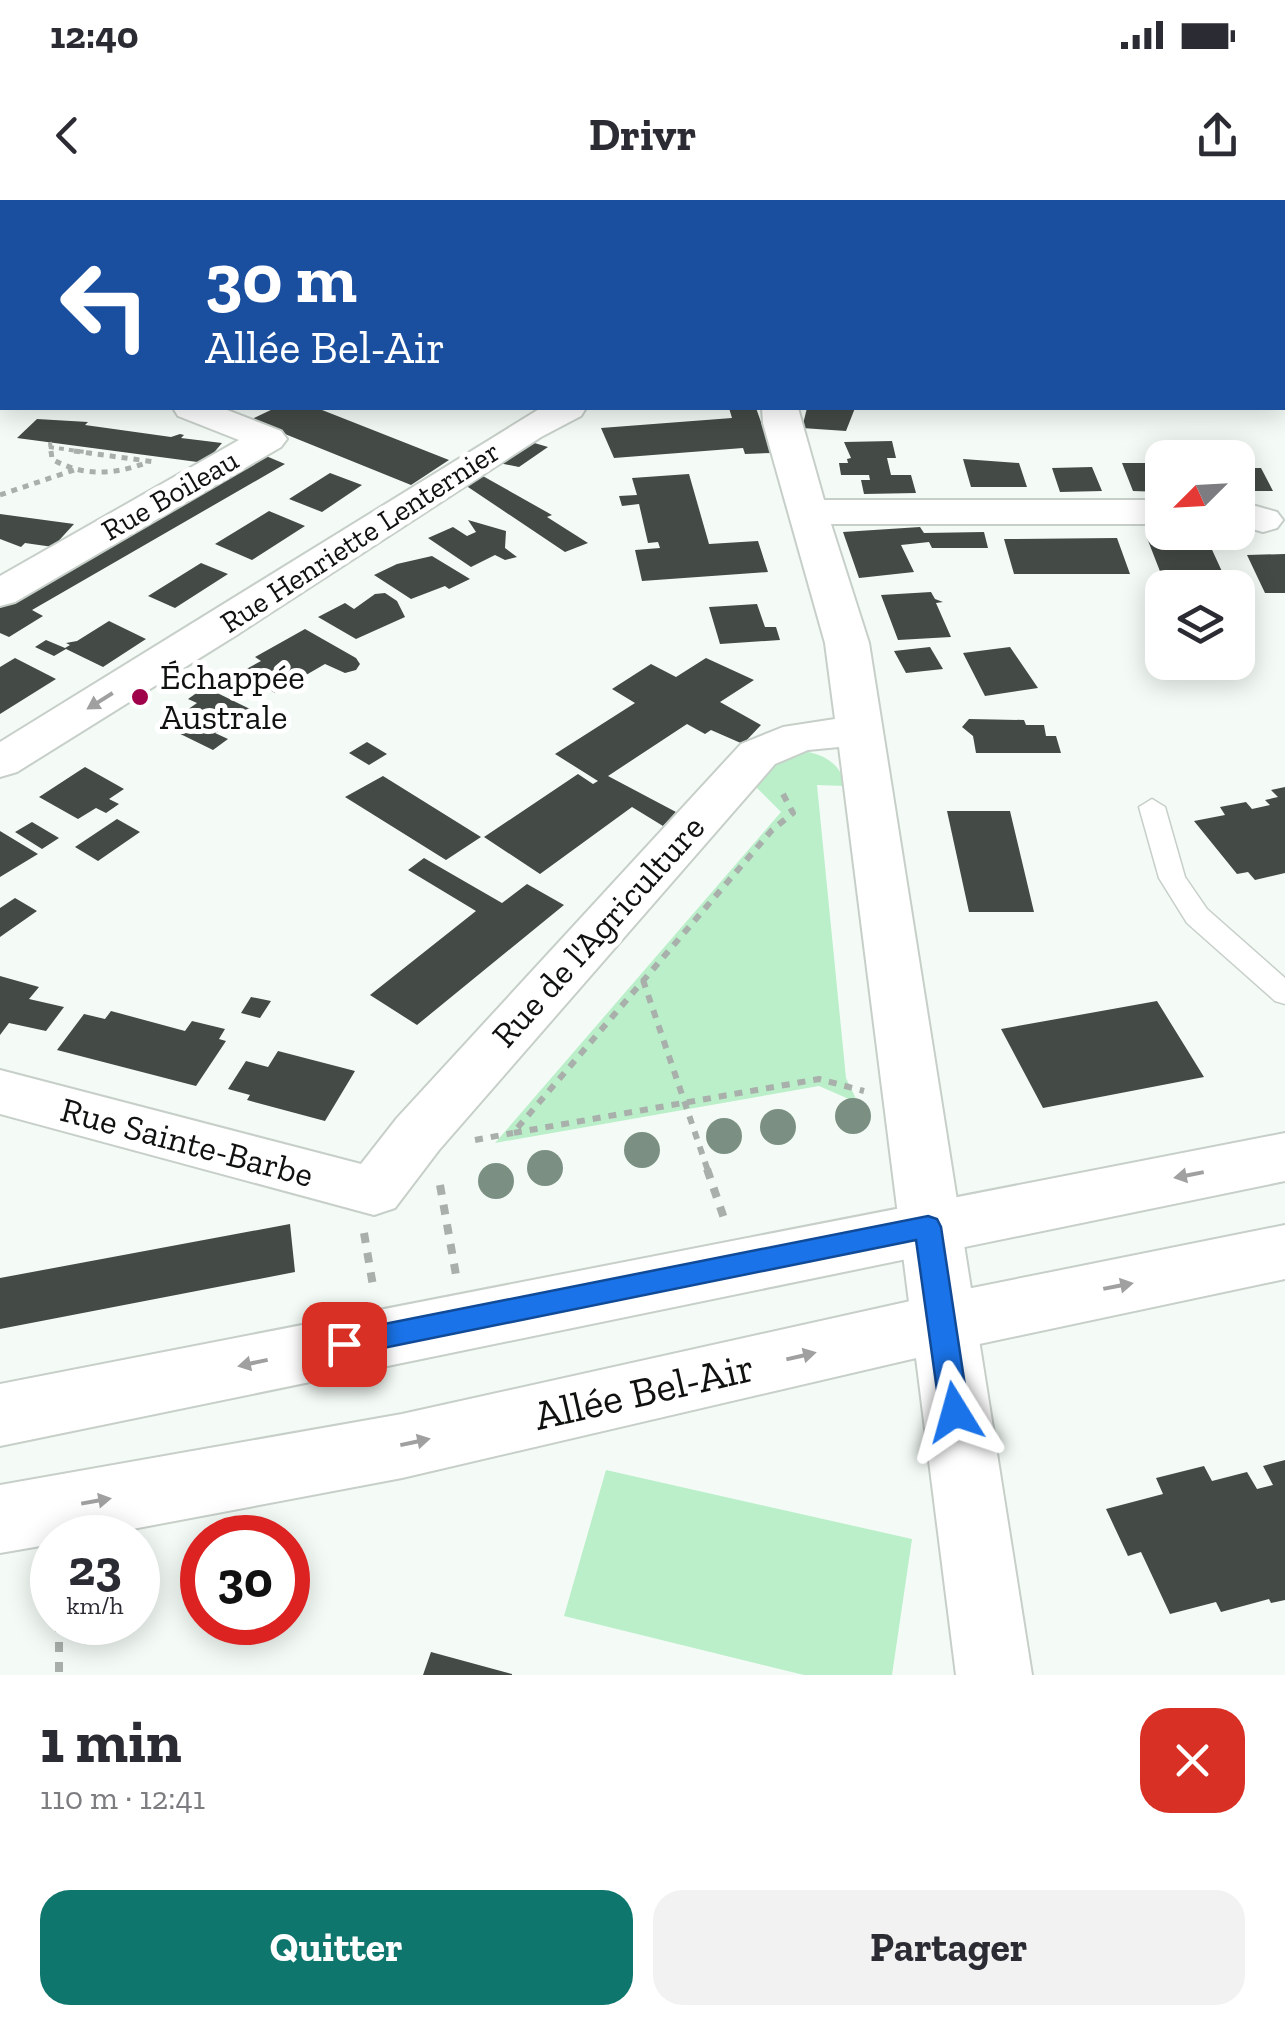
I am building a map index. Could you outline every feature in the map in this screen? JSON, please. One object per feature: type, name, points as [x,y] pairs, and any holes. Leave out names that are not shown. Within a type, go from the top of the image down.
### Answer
[{"type":"street","name":"Rue Boileau","points":[[0,593],[268,438],[196,410]]},
{"type":"street","name":"Rue Henriette Lenternier","points":[[0,762],[220,627],[528,429],[564,410]]},
{"type":"street","points":[[780,410],[847,643],[994,1675]]},
{"type":"street","points":[[810,512],[1145,512]]},
{"type":"street","name":"Rue de l'Agriculture","points":[[367,1202],[418,1134],[758,754],[799,737],[858,731]]},
{"type":"street","name":"Rue Sainte-Barbe","points":[[0,1092],[367,1202]]},
{"type":"street","points":[[0,1415],[1285,1157]]},
{"type":"street","name":"Allée Bel-Air","points":[[0,1519],[402,1446],[942,1323],[1285,1252]]},
{"type":"lane","points":[[1152,807],[1172,878],[1197,916],[1285,994]]},
{"type":"path","points":[[74,470],[52,460],[49,444],[167,464]]},
{"type":"path","points":[[0,494],[74,470],[123,470],[158,456]]},
{"type":"path","points":[[513,1132],[772,830],[793,813],[783,794]]},
{"type":"path","points":[[643,980],[727,1225]]},
{"type":"path","points":[[463,1143],[820,1078],[866,1092]]},
{"type":"path","points":[[438,1168],[456,1275]]},
{"type":"path","points":[[367,1202],[373,1286]]},
{"type":"path","points":[[59,1645],[59,1675]]},
{"type":"green space","points":[[796,750],[828,759],[839,770],[845,786],[817,785],[846,1078],[858,1103],[819,1086],[495,1143],[781,812],[748,779]]},
{"type":"green space","points":[[606,1470],[912,1539],[892,1675],[804,1675],[564,1616]]},
{"type":"building","points":[[271,410],[322,410],[449,460],[411,485],[250,420]]},
{"type":"building","points":[[730,410],[757,410],[772,453],[745,454],[743,448],[614,458],[601,428],[732,418]]},
{"type":"building","points":[[806,410],[854,410],[846,431],[802,428]]},
{"type":"building","points":[[37,419],[88,422],[85,425],[171,437],[180,434],[184,435],[181,438],[222,443],[205,463],[17,438]]},
{"type":"building","points":[[892,441],[896,458],[887,458],[891,475],[911,475],[916,493],[864,494],[861,480],[870,480],[869,475],[841,475],[839,463],[848,463],[851,458],[844,442]]},
{"type":"building","points":[[531,442],[548,447],[519,467],[499,463]]},
{"type":"building","points":[[266,456],[285,464],[32,610],[43,616],[9,637],[0,633],[0,608]]},
{"type":"building","points":[[963,459],[1019,463],[1027,487],[971,487]]},
{"type":"building","points":[[1122,463],[1145,463],[1145,491],[1133,491]]},
{"type":"building","points":[[1092,467],[1102,491],[1060,492],[1052,468]]},
{"type":"building","points":[[1255,468],[1261,468],[1273,491],[1255,491]]},
{"type":"building","points":[[330,473],[362,485],[322,512],[289,499]]},
{"type":"building","points":[[689,474],[709,544],[758,541],[768,572],[642,581],[635,550],[660,548],[658,542],[648,543],[639,504],[622,506],[619,496],[637,495],[632,478]]},
{"type":"building","points":[[481,475],[552,515],[547,517],[588,543],[565,552],[465,485]]},
{"type":"building","points":[[269,511],[305,526],[252,560],[215,544]]},
{"type":"building","points":[[0,514],[74,524],[53,547],[25,543],[21,547],[0,539]]},
{"type":"building","points":[[468,520],[506,531],[505,548],[517,557],[505,560],[495,555],[471,567],[428,538],[453,527],[467,536],[476,532]]},
{"type":"building","points":[[920,527],[924,533],[984,532],[988,548],[932,548],[929,542],[901,545],[914,572],[859,578],[843,532]]},
{"type":"building","points":[[1117,538],[1130,574],[1014,574],[1004,539]]},
{"type":"building","points":[[1152,550],[1212,550],[1221,570],[1159,570]]},
{"type":"building","points":[[1285,554],[1285,593],[1265,593],[1247,555]]},
{"type":"building","points":[[432,556],[470,579],[411,599],[374,575],[397,564]]},
{"type":"building","points":[[201,563],[228,574],[175,608],[148,596]]},
{"type":"building","points":[[931,592],[943,602],[936,603],[951,637],[898,640],[881,595]]},
{"type":"building","points":[[385,593],[397,601],[405,617],[356,639],[318,617],[345,603],[354,609],[375,594]]},
{"type":"building","points":[[757,604],[765,627],[776,627],[780,640],[720,644],[709,607]]},
{"type":"building","points":[[109,621],[146,639],[103,667],[66,649],[54,656],[35,647],[46,640],[65,648],[70,645],[66,643],[77,641]]},
{"type":"building","points":[[305,629],[356,658],[360,664],[356,670],[345,673],[325,664],[275,693],[241,672],[261,661],[255,657]]},
{"type":"building","points":[[930,647],[943,669],[906,673],[894,651]]},
{"type":"building","points":[[1010,647],[1038,688],[985,696],[963,653]]},
{"type":"building","points":[[15,658],[56,679],[0,714],[0,667]]},
{"type":"building","points":[[706,658],[754,680],[720,702],[761,725],[743,744],[711,730],[705,734],[687,724],[608,776],[676,812],[663,826],[632,807],[540,874],[484,837],[578,774],[593,784],[598,781],[555,754],[635,703],[612,689],[651,664],[676,677]]},
{"type":"building","points":[[205,687],[250,709],[215,733],[228,739],[213,750],[164,726],[197,703],[188,699]]},
{"type":"building","points":[[969,719],[1024,720],[1026,725],[1044,725],[1046,736],[1056,736],[1061,753],[976,753],[973,736],[962,727]]},
{"type":"building","points":[[367,742],[387,754],[369,765],[349,753]]},
{"type":"building","points":[[85,767],[124,789],[109,799],[119,804],[106,813],[96,808],[78,819],[39,797]]},
{"type":"building","points":[[383,776],[481,837],[446,860],[345,797]]},
{"type":"building","points":[[1285,787],[1285,873],[1255,880],[1248,872],[1237,874],[1194,821],[1225,815],[1220,807],[1246,802],[1252,809],[1270,805],[1265,800],[1278,797],[1271,790]]},
{"type":"building","points":[[947,811],[1010,811],[1034,912],[969,912]]},
{"type":"building","points":[[117,819],[140,832],[98,861],[75,847]]},
{"type":"building","points":[[32,822],[59,838],[42,849],[15,832]]},
{"type":"building","points":[[0,831],[38,854],[0,877]]},
{"type":"building","points":[[424,858],[502,903],[527,884],[564,905],[417,1025],[370,995],[476,911],[408,870]]},
{"type":"building","points":[[15,898],[37,911],[0,937],[0,908]]},
{"type":"building","points":[[0,976],[39,987],[29,999],[64,1007],[46,1031],[9,1023],[0,1035]]},
{"type":"building","points":[[251,997],[271,1001],[260,1018],[241,1013]]},
{"type":"building","points":[[1157,1001],[1204,1077],[1043,1108],[1001,1029]]},
{"type":"building","points":[[111,1011],[185,1031],[192,1021],[225,1029],[219,1039],[226,1041],[196,1086],[57,1050],[84,1014],[105,1019]]},
{"type":"building","points":[[278,1051],[355,1071],[325,1121],[247,1100],[250,1095],[228,1089],[246,1061],[268,1067]]},
{"type":"building","points":[[290,1224],[295,1272],[0,1329],[0,1278]]},
{"type":"building","points":[[1285,1460],[1285,1600],[1271,1603],[1269,1599],[1221,1612],[1216,1602],[1170,1614],[1141,1552],[1128,1556],[1106,1509],[1163,1494],[1156,1478],[1204,1466],[1212,1481],[1247,1472],[1257,1489],[1273,1485],[1263,1466]]},
{"type":"building","points":[[431,1652],[512,1674],[512,1675],[423,1675]]},
{"type":"place","name":"Échappée Australe","points":[[140,697]]},
{"type":"route","points":[[344,1344],[928,1227],[955,1412]]}]
